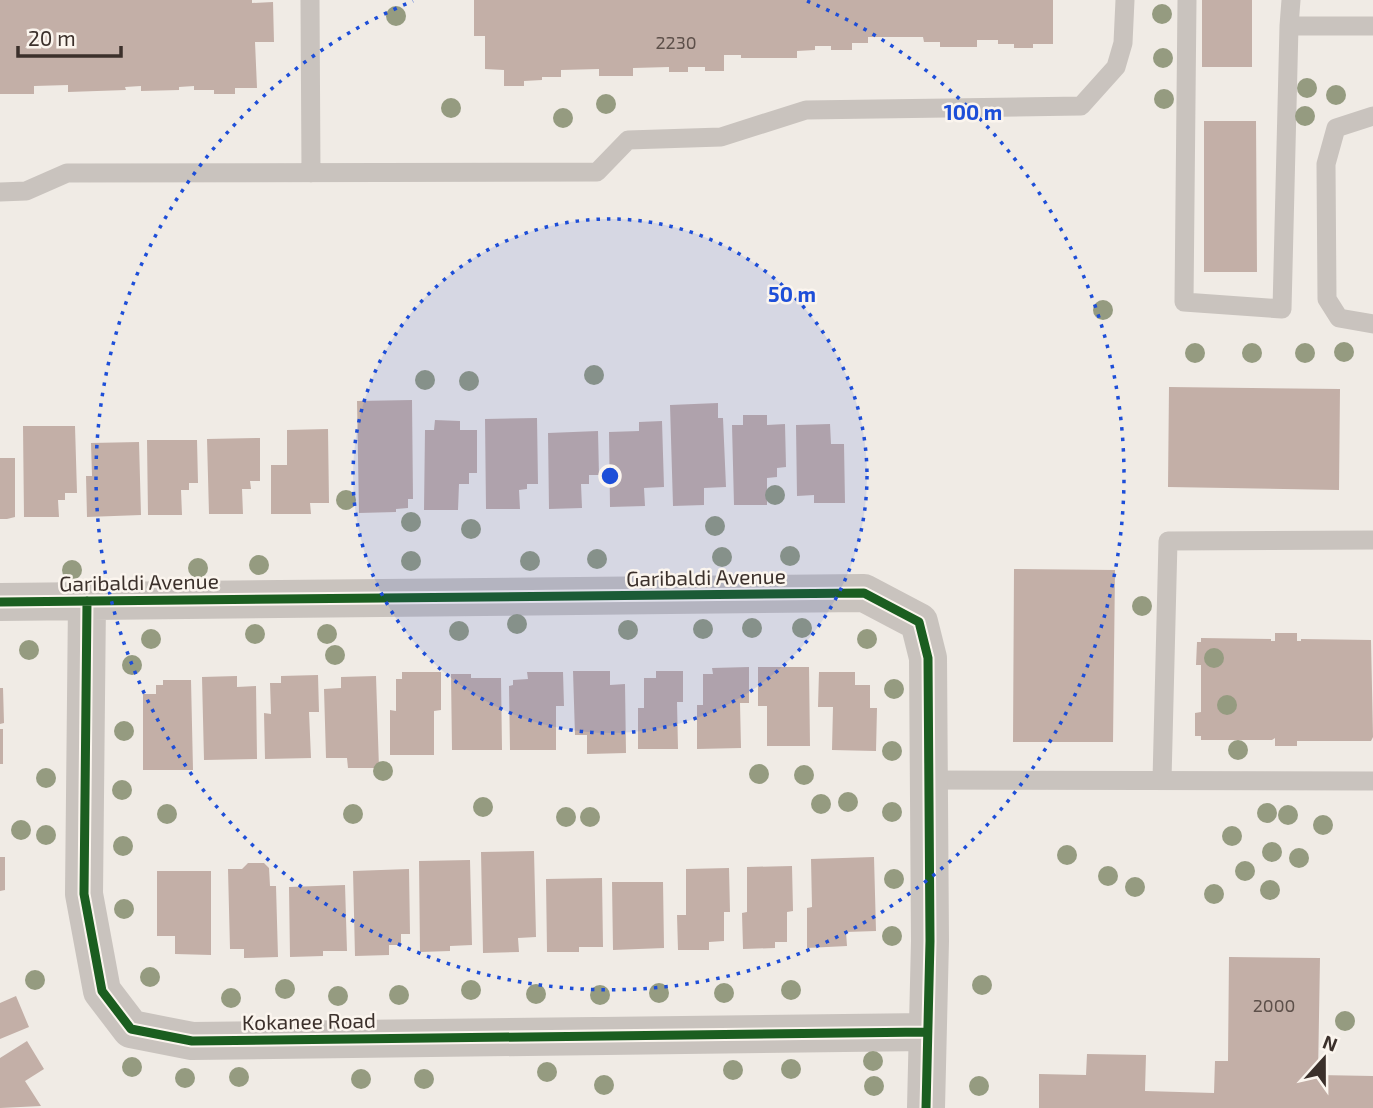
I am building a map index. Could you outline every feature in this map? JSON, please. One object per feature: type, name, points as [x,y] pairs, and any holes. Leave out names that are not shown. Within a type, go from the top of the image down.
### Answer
[{"type":"street","name":"Garibaldi Avenue","points":[[0,603],[864,593],[919,622],[928,657],[930,941],[926,1108]]},
{"type":"street","name":"Kokanee Road","points":[[87,601],[84,894],[102,991],[131,1029],[192,1041],[926,1032]]},
{"type":"lane","points":[[310,0],[311,173]]},
{"type":"lane","points":[[0,192],[26,191],[67,173],[597,172],[628,140],[721,137],[806,110],[1081,106],[1116,67],[1123,43],[1125,0]]},
{"type":"lane","points":[[1187,0],[1184,302],[1282,309],[1291,0]]},
{"type":"lane","points":[[1289,26],[1373,26]]},
{"type":"lane","points":[[1373,116],[1336,128],[1326,164],[1327,299],[1339,318],[1373,324]]},
{"type":"lane","points":[[1162,780],[1168,541],[1373,540]]},
{"type":"lane","points":[[929,780],[1373,781]]},
{"type":"building","points":[[0,0],[273,2],[274,42],[255,42],[257,88],[235,88],[235,94],[214,94],[214,90],[194,90],[194,86],[179,87],[179,90],[141,91],[141,86],[125,87],[126,90],[68,92],[68,85],[34,86],[34,94],[0,94]]},
{"type":"building","points":[[474,0],[1053,0],[1053,44],[1014,48],[1014,44],[998,44],[998,40],[977,40],[977,47],[940,47],[940,42],[924,42],[923,37],[868,37],[868,43],[852,43],[852,50],[831,50],[831,46],[815,46],[815,50],[797,51],[797,58],[741,58],[741,55],[724,55],[724,71],[705,71],[705,67],[688,67],[688,72],[669,72],[669,67],[633,68],[633,76],[599,76],[599,69],[561,70],[561,77],[524,81],[524,86],[504,86],[504,70],[485,69],[485,36],[474,36]]},
{"type":"building","points":[[1202,0],[1252,0],[1252,67],[1202,67]]},
{"type":"building","points":[[1204,121],[1256,121],[1257,272],[1204,272]]},
{"type":"building","points":[[1169,387],[1340,389],[1339,490],[1168,487]]},
{"type":"building","points":[[412,400],[413,499],[408,499],[408,508],[396,509],[396,512],[359,513],[357,401]]},
{"type":"building","points":[[718,403],[718,418],[723,418],[726,487],[704,488],[704,505],[673,506],[670,405]]},
{"type":"building","points":[[743,415],[767,415],[767,425],[785,424],[786,467],[777,468],[777,477],[767,478],[767,505],[734,505],[732,425],[743,425]]},
{"type":"building","points":[[537,418],[538,484],[527,484],[527,489],[519,490],[520,509],[486,509],[485,419]]},
{"type":"building","points":[[435,420],[460,421],[460,430],[477,430],[477,473],[469,473],[469,484],[459,484],[458,510],[424,510],[425,430],[434,430]]},
{"type":"building","points":[[662,421],[664,487],[644,488],[645,506],[610,507],[609,432],[639,431],[639,422]]},
{"type":"building","points":[[830,424],[831,444],[844,444],[845,503],[814,503],[814,495],[797,496],[796,425]]},
{"type":"building","points":[[23,426],[75,426],[77,493],[65,493],[65,500],[58,500],[59,517],[24,517]]},
{"type":"building","points":[[328,429],[329,503],[310,503],[311,514],[271,514],[271,465],[287,465],[287,430]]},
{"type":"building","points":[[598,431],[599,475],[589,475],[589,484],[581,484],[582,508],[549,509],[548,433]]},
{"type":"building","points":[[260,438],[260,481],[250,481],[251,489],[242,489],[243,514],[209,514],[207,439]]},
{"type":"building","points":[[147,440],[197,440],[198,483],[189,483],[189,490],[181,490],[182,515],[148,515]]},
{"type":"building","points":[[139,442],[141,515],[87,517],[86,476],[92,476],[91,443]]},
{"type":"building","points":[[0,458],[15,458],[15,517],[7,519],[0,519]]},
{"type":"building","points":[[1014,569],[1115,570],[1113,742],[1013,742]]},
{"type":"building","points":[[1275,633],[1297,633],[1297,641],[1371,640],[1371,741],[1297,741],[1297,746],[1275,746],[1275,738],[1201,740],[1201,736],[1195,736],[1195,713],[1201,712],[1201,665],[1196,665],[1197,642],[1201,642],[1201,638],[1275,641]]},
{"type":"building","points":[[749,667],[749,703],[740,703],[741,748],[697,749],[697,705],[703,705],[703,674],[713,674],[712,668]]},
{"type":"building","points":[[758,667],[809,667],[810,746],[767,746],[767,706],[758,706]]},
{"type":"building","points":[[573,671],[610,671],[610,685],[625,684],[626,753],[587,754],[587,735],[575,735]]},
{"type":"building","points":[[656,671],[683,671],[683,702],[677,702],[678,749],[638,749],[638,708],[644,708],[644,678],[656,678]]},
{"type":"building","points":[[402,672],[441,672],[441,710],[434,711],[434,755],[390,755],[390,710],[396,711],[396,679],[402,679]]},
{"type":"building","points":[[527,672],[563,672],[564,706],[556,706],[556,750],[510,750],[509,686],[513,685],[513,680],[528,679]]},
{"type":"building","points":[[819,672],[855,672],[855,685],[870,685],[870,708],[877,708],[876,751],[832,750],[833,707],[818,707]]},
{"type":"building","points":[[451,674],[471,674],[471,678],[501,678],[502,750],[452,750]]},
{"type":"building","points":[[318,675],[319,712],[309,712],[311,758],[265,759],[264,713],[271,714],[270,683],[281,683],[281,676]]},
{"type":"building","points":[[237,676],[237,687],[256,686],[257,759],[204,760],[202,677]]},
{"type":"building","points":[[376,676],[379,768],[348,768],[347,758],[326,758],[324,689],[341,688],[341,677]]},
{"type":"building","points":[[163,680],[191,680],[193,770],[143,770],[143,694],[156,694],[156,685],[163,685]]},
{"type":"building","points":[[0,688],[3,688],[4,723],[0,724]]},
{"type":"building","points":[[0,729],[3,729],[3,764],[0,764]]},
{"type":"building","points":[[534,851],[536,937],[518,938],[519,952],[483,953],[481,852]]},
{"type":"building","points":[[0,857],[5,857],[5,890],[0,891]]},
{"type":"building","points":[[874,857],[876,931],[846,932],[847,946],[807,948],[807,908],[812,907],[811,859]]},
{"type":"building","points":[[470,860],[472,945],[450,946],[450,951],[420,952],[419,861]]},
{"type":"building","points":[[248,863],[264,863],[269,868],[270,886],[276,886],[278,957],[244,958],[244,949],[230,949],[228,869],[242,869]]},
{"type":"building","points":[[792,866],[793,911],[787,912],[787,942],[775,942],[775,948],[743,949],[742,913],[747,912],[747,867]]},
{"type":"building","points":[[729,868],[730,912],[724,912],[724,941],[709,942],[709,950],[678,950],[677,915],[686,915],[686,869]]},
{"type":"building","points":[[409,869],[410,934],[401,934],[401,945],[389,945],[389,955],[355,956],[353,871]]},
{"type":"building","points":[[157,871],[211,871],[211,955],[175,954],[175,936],[157,936]]},
{"type":"building","points":[[602,878],[603,947],[579,947],[579,952],[547,952],[546,879]]},
{"type":"building","points":[[612,882],[663,882],[664,948],[613,950]]},
{"type":"building","points":[[345,885],[347,951],[323,951],[323,956],[290,957],[289,887]]},
{"type":"building","points":[[1229,957],[1320,958],[1318,1075],[1373,1076],[1373,1108],[1039,1108],[1039,1074],[1086,1075],[1087,1054],[1146,1055],[1145,1091],[1214,1093],[1215,1061],[1228,1061]]},
{"type":"building","points":[[16,996],[29,1027],[0,1039],[0,1003]]},
{"type":"building","points":[[27,1041],[44,1069],[25,1081],[41,1106],[0,1108],[0,1058]]},
{"type":"cycle path","points":[[0,602],[864,593],[919,622],[928,658],[930,941],[926,1108]]},
{"type":"cycle path","points":[[87,601],[84,894],[102,991],[131,1029],[192,1041],[926,1032]]}]
